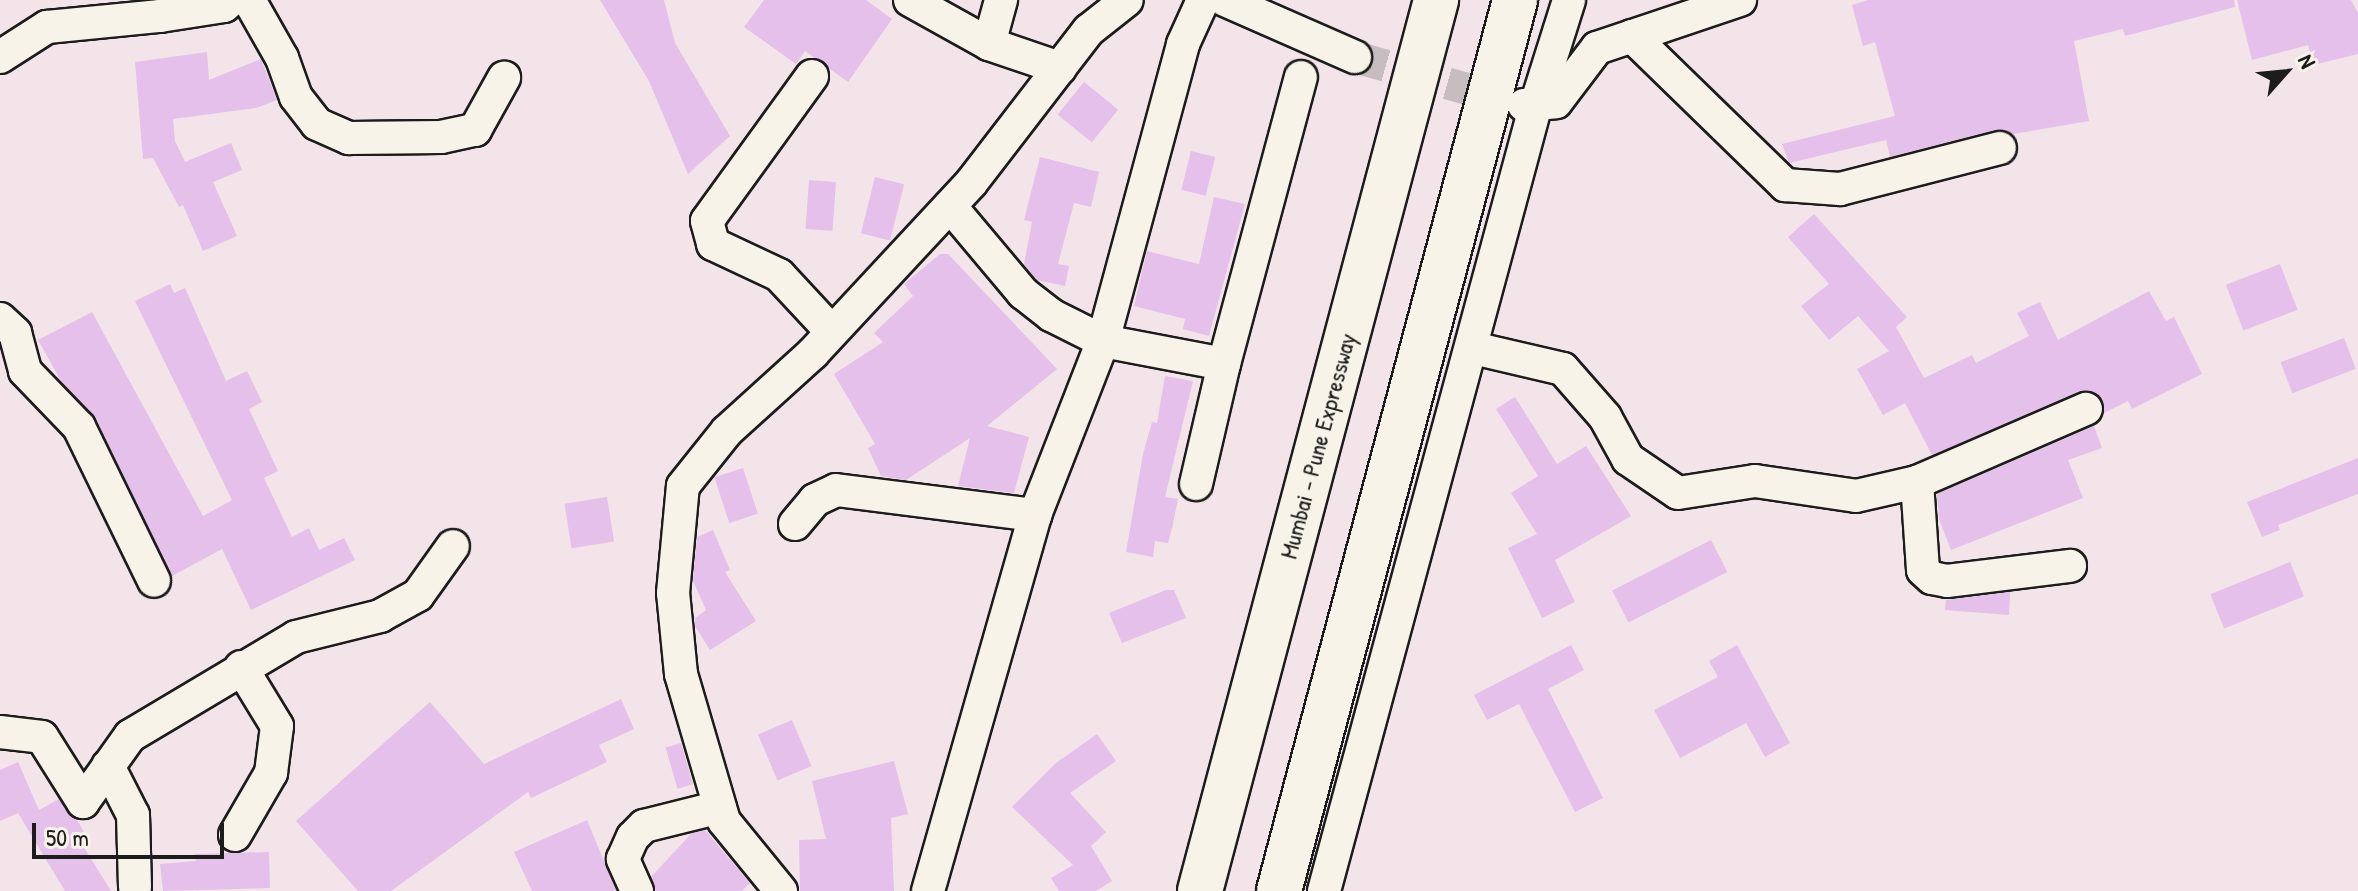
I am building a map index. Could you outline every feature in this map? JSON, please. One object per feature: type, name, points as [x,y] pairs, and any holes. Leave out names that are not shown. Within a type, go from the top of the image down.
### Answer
[{"type":"highway","name":"Mumbai - Pune Expressway","points":[[1200,891],[1436,0]]},
{"type":"highway","points":[[1279,891],[1515,0]]},
{"type":"street","points":[[0,57],[47,27],[160,16],[224,6],[231,0]]},
{"type":"street","points":[[249,0],[282,58],[296,97],[317,124],[349,138],[441,137],[475,130],[504,78]]},
{"type":"street","points":[[910,0],[989,44],[1060,68]]},
{"type":"street","points":[[989,44],[1001,0]]},
{"type":"street","points":[[781,891],[734,840],[720,807],[681,674],[673,593],[683,486],[727,431],[831,331],[950,206],[1089,30],[1127,0]]},
{"type":"street","points":[[928,891],[1035,515],[1103,341],[1183,44],[1203,0]]},
{"type":"street","points":[[1225,0],[1355,57]]},
{"type":"street","points":[[1525,105],[1556,102],[1597,48],[1740,0]]},
{"type":"street","points":[[1324,891],[1473,348],[1525,105],[1566,12]]},
{"type":"street","points":[[1632,36],[1785,185],[1840,189],[2000,148]]},
{"type":"street","points":[[812,76],[707,221],[713,244],[779,275],[831,331]]},
{"type":"street","points":[[1196,484],[1224,364],[1301,77]]},
{"type":"street","points":[[950,206],[1023,293],[1051,315],[1103,341],[1224,364]]},
{"type":"street","points":[[0,319],[15,333],[25,371],[79,427],[154,581]]},
{"type":"street","points":[[1473,348],[1563,369],[1605,417],[1628,459],[1678,493],[1755,481],[1856,496],[1917,482],[2086,409]]},
{"type":"street","points":[[1917,482],[1923,570],[1932,578],[1947,581],[2070,566]]},
{"type":"street","points":[[795,524],[815,500],[836,490],[1035,515]]},
{"type":"street","points":[[0,732],[42,737],[83,802],[130,736],[241,667],[296,637],[380,616],[418,595],[453,546]]},
{"type":"street","points":[[235,835],[271,773],[277,726],[241,667]]},
{"type":"street","points":[[108,766],[133,815],[135,887]]},
{"type":"street","points":[[637,891],[623,859],[633,837],[644,826],[720,807]]},
{"type":"building","points":[[600,0],[664,0],[675,43],[730,136],[688,174],[649,81]]},
{"type":"building","points":[[764,0],[866,0],[892,19],[848,82],[805,51],[796,64],[744,27]]},
{"type":"building","points":[[1868,0],[2234,0],[2235,7],[2125,36],[2123,29],[2074,41],[2089,121],[2013,134],[1995,130],[1890,157],[1886,140],[1789,163],[1782,144],[1895,116],[1875,42],[1863,46],[1852,5]]},
{"type":"building","points":[[2237,0],[2351,0],[2358,13],[2358,54],[2313,65],[2308,45],[2252,60]]},
{"type":"building","points":[[207,52],[209,80],[261,59],[277,100],[256,108],[173,119],[175,141],[185,162],[231,143],[242,170],[213,182],[237,236],[203,251],[183,205],[179,207],[153,158],[143,159],[135,62]]},
{"type":"building","points":[[1084,82],[1118,110],[1092,142],[1058,115]]},
{"type":"building","points":[[1191,151],[1215,157],[1206,196],[1181,190]]},
{"type":"building","points":[[1040,157],[1099,172],[1091,207],[1074,203],[1058,264],[1069,266],[1065,286],[1037,280],[1024,264],[1032,222],[1024,220]]},
{"type":"building","points":[[875,177],[904,184],[890,241],[861,233]]},
{"type":"building","points":[[809,180],[836,182],[833,231],[806,229]]},
{"type":"building","points":[[1214,197],[1245,204],[1209,336],[1183,329],[1185,319],[1134,306],[1147,251],[1199,264]]},
{"type":"building","points":[[1814,214],[1907,317],[1896,327],[1924,378],[1972,355],[1976,363],[2029,336],[2017,313],[2040,302],[2058,340],[2149,291],[2166,321],[2174,317],[2202,374],[2132,409],[2128,401],[2104,413],[2098,394],[2078,392],[1932,455],[1905,403],[1883,415],[1857,369],[1889,351],[1858,316],[1829,340],[1801,306],[1829,284],[1788,237]]},
{"type":"building","points":[[940,254],[948,254],[1057,369],[987,426],[1029,437],[1014,493],[958,486],[970,438],[906,480],[881,476],[868,448],[875,444],[834,374],[883,342],[874,333],[913,296],[904,284]]},
{"type":"building","points":[[2280,264],[2298,310],[2243,331],[2226,285]]},
{"type":"building","points":[[170,284],[174,293],[185,288],[226,381],[247,371],[262,402],[249,409],[278,471],[264,478],[292,537],[309,528],[319,550],[344,538],[355,560],[251,610],[222,549],[172,576],[96,419],[61,381],[38,340],[92,312],[203,516],[232,500],[135,301]]},
{"type":"building","points":[[2344,338],[2356,369],[2292,393],[2281,362]]},
{"type":"building","points":[[1165,376],[1193,381],[1165,497],[1178,499],[1173,524],[1168,543],[1155,541],[1153,557],[1126,552],[1143,454],[1152,422],[1157,423]]},
{"type":"building","points":[[1515,397],[1557,464],[1586,446],[1631,516],[1555,560],[1575,602],[1542,618],[1508,548],[1537,534],[1511,493],[1538,476],[1496,409]]},
{"type":"building","points":[[2094,426],[2102,448],[2068,460],[2083,498],[1951,550],[1939,519],[1937,494]]},
{"type":"building","points":[[2358,458],[2358,494],[2278,525],[2280,530],[2262,537],[2247,502]]},
{"type":"building","points":[[743,468],[758,514],[729,523],[714,477]]},
{"type":"building","points":[[607,497],[614,541],[572,548],[565,504]]},
{"type":"building","points":[[713,530],[730,570],[725,572],[756,621],[710,650],[695,626],[695,618],[706,610],[693,581],[697,537]]},
{"type":"building","points":[[1711,540],[1727,572],[1628,622],[1612,590]]},
{"type":"building","points":[[2290,562],[2304,596],[2224,629],[2210,594]]},
{"type":"building","points":[[1166,590],[1174,590],[1186,618],[1122,643],[1109,613]]},
{"type":"building","points":[[2010,592],[2009,615],[1945,610],[1946,600]]},
{"type":"building","points":[[1571,645],[1584,670],[1548,689],[1603,798],[1575,812],[1519,704],[1487,720],[1474,695]]},
{"type":"building","points":[[1737,645],[1790,743],[1765,757],[1746,723],[1680,758],[1654,710],[1718,677],[1709,661]]},
{"type":"building","points":[[621,699],[634,729],[599,745],[607,762],[531,798],[528,792],[391,891],[358,891],[296,821],[430,702],[484,764]]},
{"type":"building","points":[[792,720],[812,766],[777,780],[758,734]]},
{"type":"building","points":[[1097,734],[1116,761],[1070,793],[1106,832],[1091,846],[1112,881],[1096,891],[1059,891],[1051,878],[1073,865],[1012,807],[1056,763]]},
{"type":"building","points":[[681,743],[693,784],[677,789],[666,747]]},
{"type":"building","points":[[894,761],[908,814],[891,818],[894,891],[800,891],[799,840],[826,839],[812,781]]},
{"type":"building","points":[[18,762],[39,810],[59,799],[77,820],[87,837],[80,841],[111,891],[65,891],[18,813],[0,821],[0,770]]},
{"type":"building","points":[[587,820],[616,891],[532,891],[514,852]]},
{"type":"building","points":[[705,830],[750,883],[742,891],[656,891],[651,877],[691,834]]},
{"type":"building","points":[[269,852],[270,888],[163,891],[160,864],[196,861],[195,854]]},
{"type":"tunnel","points":[[1355,57],[1509,101]]}]
